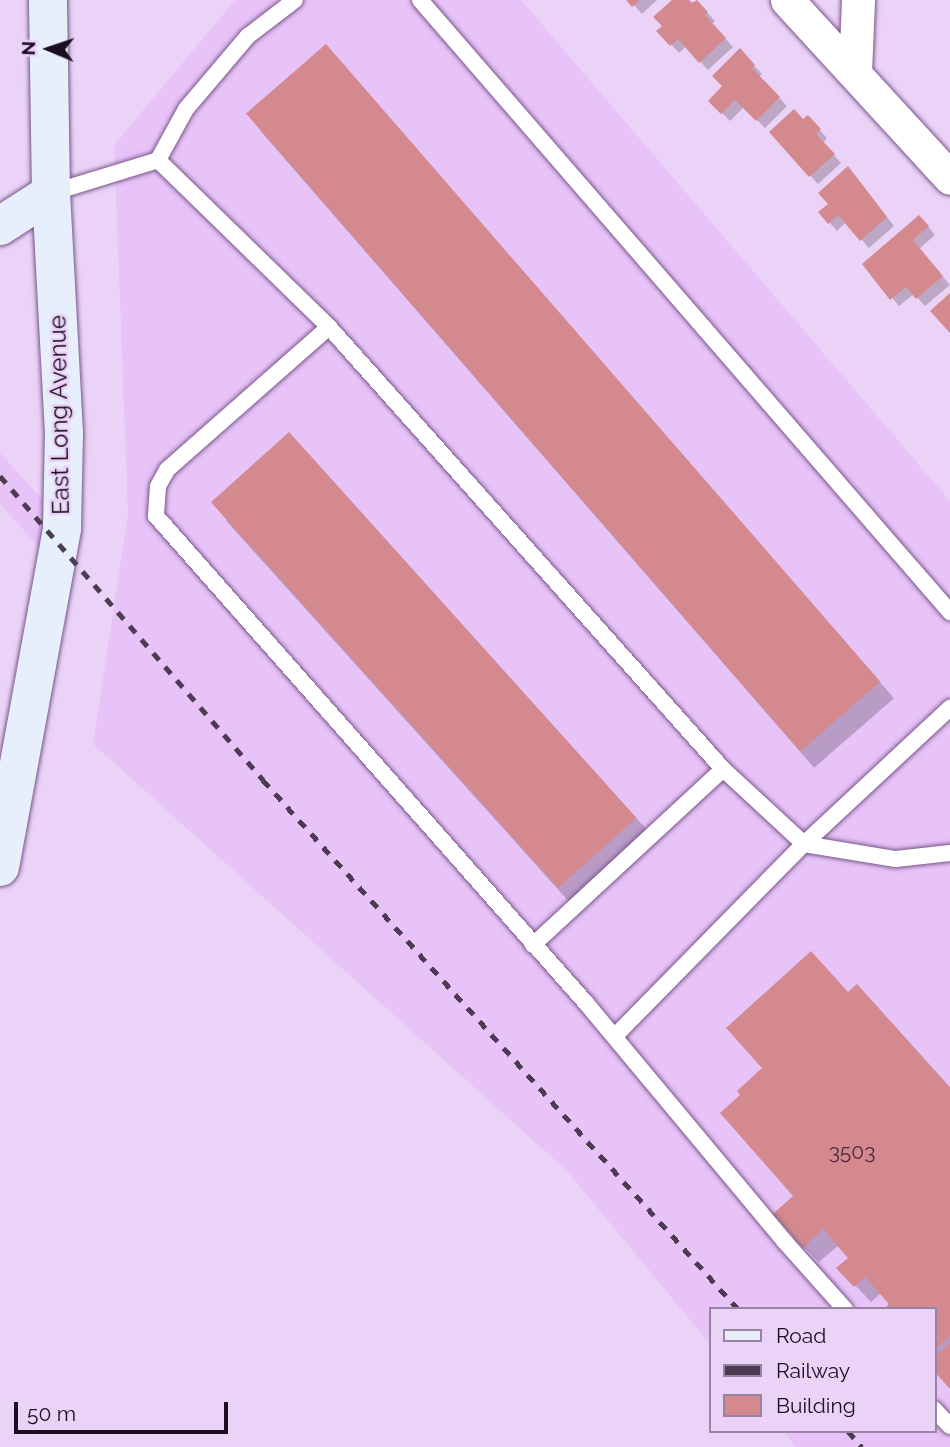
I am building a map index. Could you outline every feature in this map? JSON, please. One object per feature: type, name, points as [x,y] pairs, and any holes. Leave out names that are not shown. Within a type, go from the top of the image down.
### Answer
[{"type":"main road","name":"East Long Avenue","points":[[0,867],[11,738],[62,528],[64,433],[51,192],[48,0]]},
{"type":"main road","points":[[0,226],[51,192]]},
{"type":"street","points":[[787,0],[950,178]]},
{"type":"street","points":[[855,72],[858,0]]},
{"type":"lane","points":[[51,192],[158,160],[186,108],[239,46],[295,0]]},
{"type":"lane","points":[[420,0],[950,612]]},
{"type":"lane","points":[[158,160],[329,327],[723,769],[804,844],[896,859],[950,853]]},
{"type":"lane","points":[[329,327],[167,470],[158,486],[156,516],[615,1036],[785,1242],[843,1307]]},
{"type":"lane","points":[[615,1036],[804,844],[950,708]]},
{"type":"lane","points":[[533,945],[723,769]]},
{"type":"lane","points":[[936,1411],[950,1426]]},
{"type":"shaded area","points":[[235,0],[521,0],[950,501],[950,1447],[796,1447],[785,1433],[936,1433],[936,1307],[708,1307],[708,1342],[566,1170],[93,744],[128,514],[114,145]]},
{"type":"shaded area","points":[[0,453],[49,507],[45,554],[0,504]]},
{"type":"building","points":[[626,0],[640,0],[632,7]]},
{"type":"building","points":[[672,0],[689,0],[692,3],[697,0],[708,12],[705,15],[726,38],[699,63],[678,39],[670,46],[656,31],[662,26],[653,17]]},
{"type":"building","points":[[326,44],[880,682],[800,751],[246,114]]},
{"type":"building","points":[[740,48],[755,65],[752,68],[780,97],[756,121],[735,100],[721,114],[708,101],[722,86],[712,76]]},
{"type":"building","points":[[794,109],[803,119],[808,115],[821,129],[816,134],[835,154],[809,177],[769,132]]},
{"type":"building","points":[[848,166],[887,217],[860,241],[838,215],[828,224],[818,212],[828,204],[818,193]]},
{"type":"building","points":[[919,215],[929,226],[913,240],[943,276],[916,299],[906,287],[890,300],[862,264]]},
{"type":"building","points":[[950,293],[950,333],[930,311]]},
{"type":"building","points":[[289,432],[636,818],[558,888],[211,502]]},
{"type":"building","points":[[811,951],[848,992],[857,984],[950,1088],[950,1336],[936,1348],[936,1307],[886,1307],[889,1304],[865,1277],[854,1287],[836,1268],[848,1258],[823,1229],[803,1248],[773,1214],[793,1196],[720,1113],[740,1095],[737,1091],[762,1068],[726,1028]]},
{"type":"building","points":[[950,1343],[950,1389],[936,1373],[936,1355]]},
{"type":"railway","points":[[0,476],[263,780],[736,1307]]},
{"type":"railway","points":[[850,1433],[862,1447]]}]
